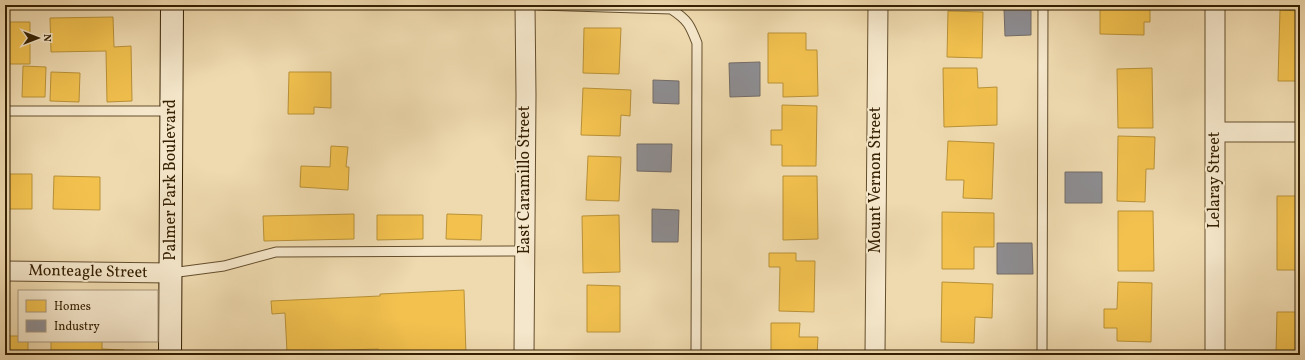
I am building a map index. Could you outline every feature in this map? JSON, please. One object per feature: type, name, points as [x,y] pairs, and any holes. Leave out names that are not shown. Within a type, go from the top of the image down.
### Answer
[{"type":"main road","name":"Palmer Park Boulevard","points":[[170,355],[172,5]]},
{"type":"street","name":"East Caramillo Street","points":[[524,355],[525,5]]},
{"type":"street","name":"Mount Vernon Street","points":[[875,355],[878,5]]},
{"type":"street","name":"Lelaray Street","points":[[1215,5],[1215,355]]},
{"type":"street","points":[[1215,132],[1300,132]]},
{"type":"street","name":"Monteagle Street","points":[[5,271],[171,272]]},
{"type":"lane","points":[[538,5],[671,9],[684,17],[692,29],[697,43],[696,355]]},
{"type":"lane","points":[[1042,355],[1043,5]]},
{"type":"lane","points":[[5,111],[171,111]]},
{"type":"lane","points":[[171,272],[224,266],[276,252],[524,251]]},
{"type":"building: Homes","points":[[1115,5],[1150,5],[1150,22],[1144,22],[1144,35],[1100,34],[1100,8],[1115,8]]},
{"type":"building: Homes","points":[[1280,10],[1300,11],[1300,81],[1278,81]]},
{"type":"building: Homes","points":[[948,11],[983,12],[982,58],[947,57]]},
{"type":"building: Homes","points":[[113,17],[114,47],[131,46],[132,101],[107,102],[106,51],[51,52],[50,18]]},
{"type":"building: Homes","points":[[5,22],[30,22],[30,64],[5,64]]},
{"type":"building: Homes","points":[[584,28],[621,28],[619,74],[583,73]]},
{"type":"building: Homes","points":[[768,33],[806,33],[806,50],[817,50],[818,96],[783,97],[783,83],[768,83]]},
{"type":"building: Homes","points":[[23,66],[46,67],[45,97],[22,97]]},
{"type":"building: Homes","points":[[943,68],[977,68],[978,88],[997,87],[997,125],[944,127]]},
{"type":"building: Homes","points":[[1152,68],[1153,128],[1118,128],[1117,69]]},
{"type":"building: Homes","points":[[51,72],[80,73],[79,102],[50,101]]},
{"type":"building: Homes","points":[[289,72],[331,72],[331,108],[314,107],[314,114],[288,114]]},
{"type":"building: Homes","points":[[583,88],[631,90],[630,116],[621,115],[620,136],[581,135]]},
{"type":"building: Homes","points":[[782,105],[817,106],[816,166],[782,166],[782,145],[771,145],[771,130],[782,130]]},
{"type":"building: Homes","points":[[1118,136],[1155,137],[1154,169],[1146,169],[1145,202],[1117,201]]},
{"type":"building: Homes","points":[[948,141],[994,143],[992,199],[963,198],[964,180],[946,180]]},
{"type":"building: Homes","points":[[331,146],[348,147],[346,167],[349,167],[348,190],[300,187],[301,166],[330,167]]},
{"type":"building: Homes","points":[[588,156],[621,157],[619,201],[586,200]]},
{"type":"building: Homes","points":[[5,174],[32,174],[32,209],[5,209]]},
{"type":"building: Homes","points":[[54,176],[100,177],[100,210],[53,209]]},
{"type":"building: Homes","points":[[783,176],[817,176],[818,239],[783,240]]},
{"type":"building: Homes","points":[[1277,196],[1300,196],[1300,270],[1277,270]]},
{"type":"building: Homes","points":[[1118,211],[1153,211],[1154,271],[1118,271]]},
{"type":"building: Homes","points":[[942,212],[994,213],[994,247],[974,247],[974,269],[942,269]]},
{"type":"building: Homes","points":[[354,214],[354,239],[264,241],[263,216]]},
{"type":"building: Homes","points":[[447,214],[482,215],[481,240],[446,239]]},
{"type":"building: Homes","points":[[377,215],[423,215],[423,239],[377,240]]},
{"type":"building: Homes","points":[[619,215],[620,272],[583,273],[582,216]]},
{"type":"building: Homes","points":[[769,253],[796,253],[796,261],[815,261],[814,312],[779,311],[780,267],[769,267]]},
{"type":"building: Homes","points":[[942,282],[993,284],[992,318],[975,317],[974,343],[941,342]]},
{"type":"building: Homes","points":[[1118,282],[1152,283],[1151,342],[1117,341],[1117,328],[1104,328],[1104,309],[1117,309]]},
{"type":"building: Homes","points":[[587,285],[620,286],[620,332],[587,332]]},
{"type":"building: Homes","points":[[464,290],[466,355],[379,355],[378,349],[287,352],[285,313],[272,314],[271,301],[380,296],[380,294]]},
{"type":"building: Homes","points":[[1277,312],[1300,312],[1300,355],[1276,355]]},
{"type":"building: Homes","points":[[771,323],[800,323],[799,337],[818,337],[817,355],[771,355]]},
{"type":"building: Homes","points":[[5,336],[18,336],[18,342],[28,342],[28,355],[5,355]]},
{"type":"building: Homes","points":[[51,342],[102,342],[102,349],[124,350],[124,355],[51,355]]},
{"type":"building: Homes","points":[[1117,352],[1151,352],[1151,355],[1117,355]]},
{"type":"building: Industry","points":[[1004,9],[1031,9],[1031,35],[1005,36]]},
{"type":"building: Industry","points":[[760,62],[760,96],[730,97],[729,63]]},
{"type":"building: Industry","points":[[653,80],[679,81],[679,104],[653,103]]},
{"type":"building: Industry","points":[[637,144],[672,144],[671,172],[637,171]]},
{"type":"building: Industry","points":[[1065,172],[1102,172],[1102,203],[1065,203]]},
{"type":"building: Industry","points":[[652,209],[679,210],[678,242],[652,242]]},
{"type":"building: Industry","points":[[997,243],[1032,243],[1033,274],[997,274]]},
{"type":"building: Industry","points":[[688,352],[688,355],[659,355],[659,353]]}]
